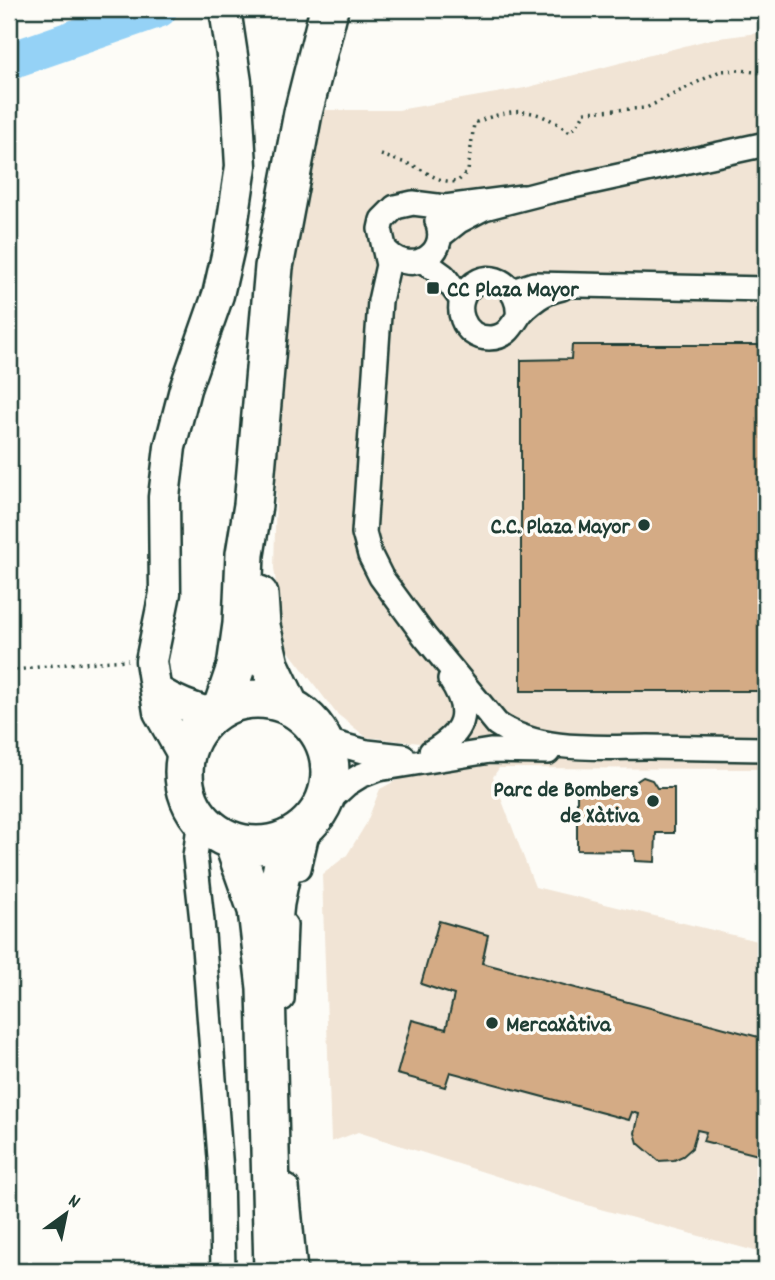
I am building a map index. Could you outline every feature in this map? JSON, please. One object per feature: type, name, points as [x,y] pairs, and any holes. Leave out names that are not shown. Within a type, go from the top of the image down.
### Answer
[{"type":"main road","points":[[217,711],[236,667],[242,624],[245,554],[253,505],[274,267],[303,113],[329,9]]},
{"type":"main road","points":[[253,505],[261,626],[270,665],[290,707]]},
{"type":"main road","points":[[266,988],[275,903],[306,823],[330,784],[330,762],[323,740],[310,721],[290,707],[268,700],[244,700],[217,711],[200,726],[190,741],[185,758],[184,780],[189,800],[200,818],[215,832],[233,842],[260,845],[306,823]]},
{"type":"main road","points":[[233,842],[257,910],[266,988],[273,1271]]},
{"type":"street","points":[[185,758],[159,712],[151,661],[165,593],[164,497],[170,447],[185,389],[218,295],[229,247],[241,166],[236,82],[225,9]]},
{"type":"street","points":[[431,752],[446,743],[463,723],[459,692],[382,577],[370,555],[365,533],[380,301],[388,265],[380,229],[388,213],[404,204],[444,207],[522,197],[766,145]]},
{"type":"street","points":[[384,290],[396,272],[426,252],[470,214],[522,197]]},
{"type":"street","points":[[422,206],[436,219],[426,252]]},
{"type":"street","points":[[384,248],[390,256],[426,252]]},
{"type":"street","points":[[426,252],[444,276],[468,291]]},
{"type":"street","points":[[491,279],[513,291],[519,307],[518,316],[515,324],[504,335],[481,337],[468,329],[463,322],[460,307],[468,291],[491,279]]},
{"type":"street","points":[[513,291],[534,284],[766,289]]},
{"type":"street","points":[[518,316],[546,293],[568,286]]},
{"type":"street","points":[[425,638],[497,724],[508,732],[542,742],[575,747],[766,749]]},
{"type":"street","points":[[157,691],[196,710],[217,711]]},
{"type":"street","points":[[475,749],[487,733],[483,706]]},
{"type":"street","points":[[323,740],[367,752],[404,756],[542,742]]},
{"type":"street","points":[[295,1271],[286,1166],[283,941],[287,906],[300,862],[306,823],[347,784],[378,769],[475,749],[548,752],[575,747]]},
{"type":"street","points":[[200,818],[195,857],[221,1171],[223,1271]]},
{"type":"path","points":[[381,155],[444,181],[457,181],[468,171],[474,123],[498,113],[525,111],[550,118],[569,132],[577,126],[585,112],[646,108],[720,71],[740,70],[766,76]]},
{"type":"path","points":[[9,671],[54,665],[151,661]]},
{"type":"shaded area","points":[[766,32],[766,769],[499,768],[493,777],[535,887],[766,943],[766,1254],[600,1209],[358,1132],[331,1142],[322,875],[347,855],[366,824],[380,789],[399,779],[421,774],[420,743],[366,737],[336,713],[284,645],[274,568],[280,339],[306,186],[324,110],[398,110],[525,88],[711,39]]},
{"type":"building","name":"C.C. Plaza Mayor","points":[[572,345],[766,345],[766,691],[521,691],[521,360],[571,359]]},
{"type":"building","points":[[643,777],[652,780],[657,788],[674,788],[674,833],[656,833],[655,862],[635,861],[634,851],[577,850],[577,788],[634,788],[637,781]]},
{"type":"building","points":[[439,921],[488,935],[482,963],[766,1039],[766,1157],[703,1141],[706,1132],[697,1130],[692,1148],[683,1156],[659,1161],[638,1143],[635,1133],[639,1114],[632,1112],[629,1120],[450,1072],[445,1087],[397,1074],[412,1020],[446,1029],[454,995],[421,984]]},
{"type":"waterway","points":[[9,61],[159,9]]},
{"type":"place","name":"CC Plaza Mayor","points":[[433,288]]},
{"type":"place","name":"C.C. Plaza Mayor","points":[[644,525]]},
{"type":"place","name":"Parc de Bombers de Xàtiva","points":[[653,801]]},
{"type":"place","name":"MercaXàtiva","points":[[492,1023]]}]
